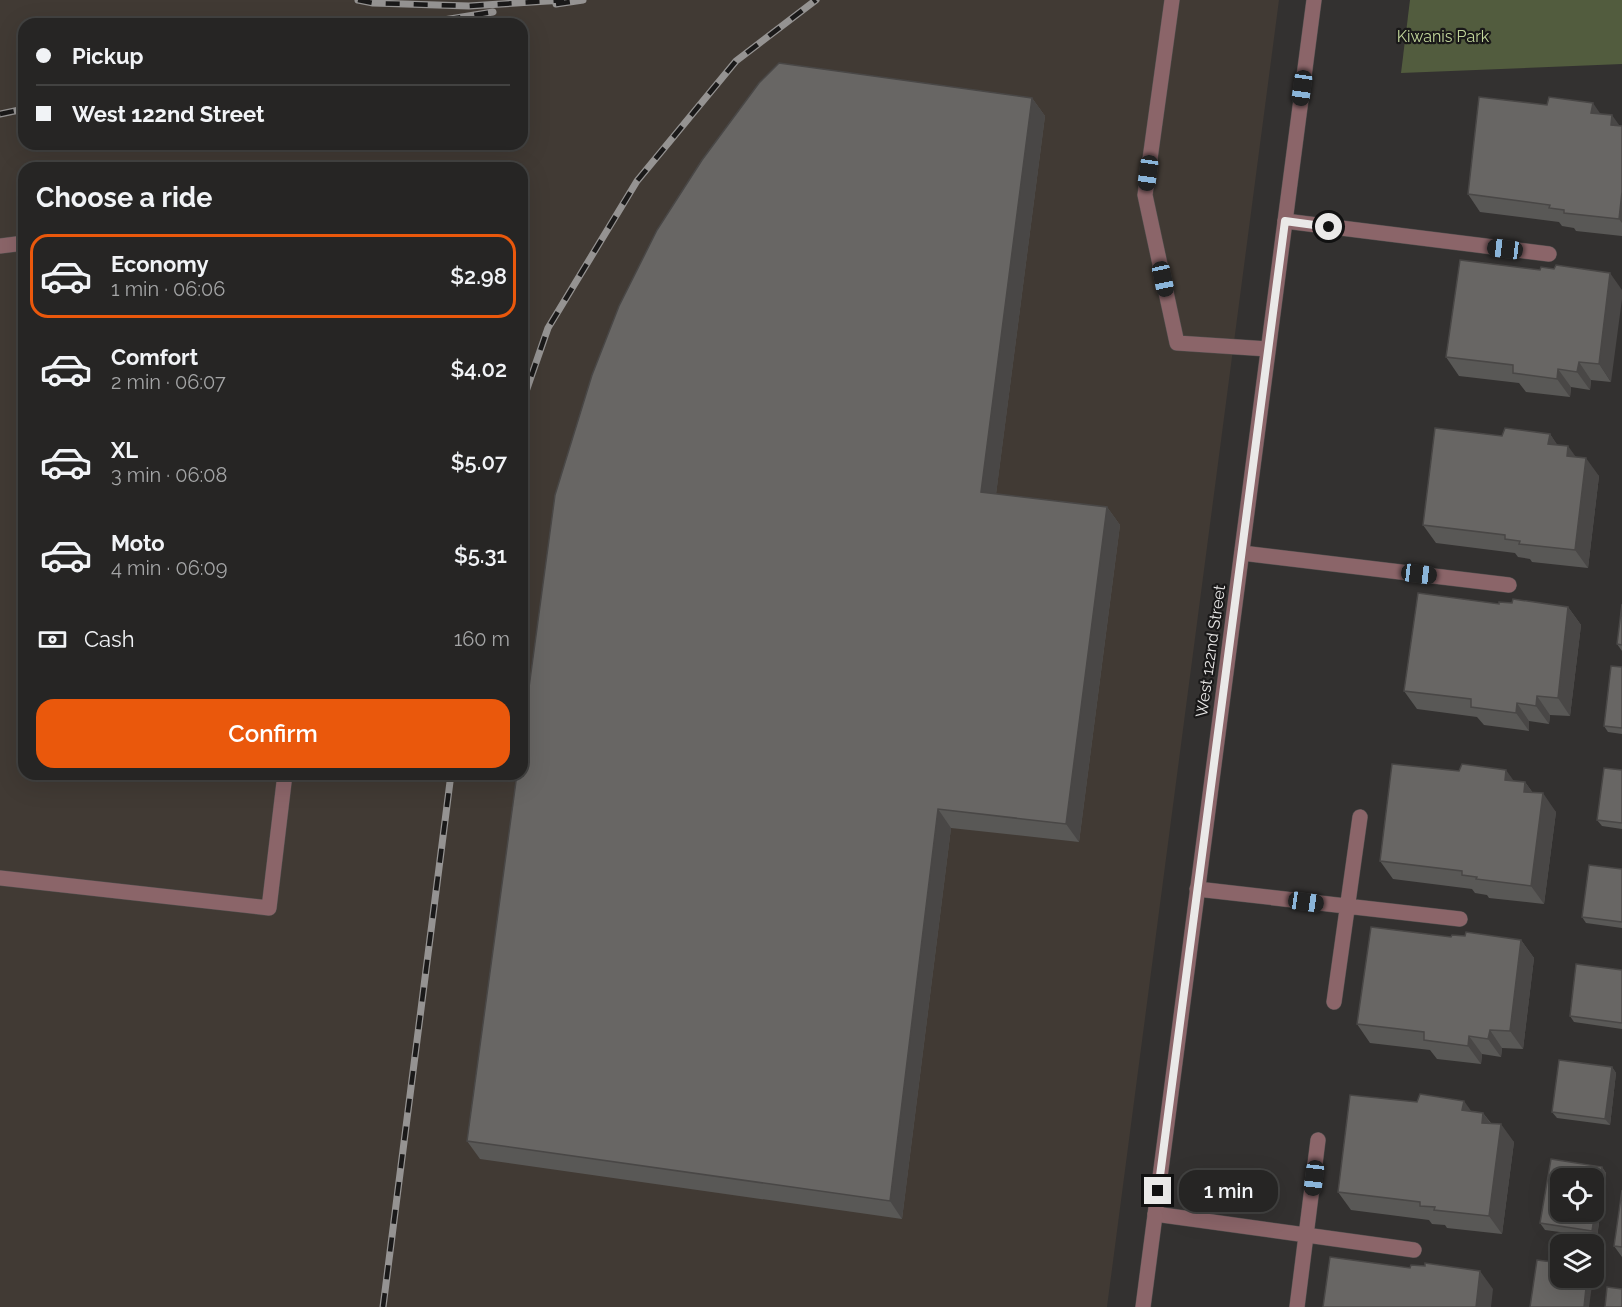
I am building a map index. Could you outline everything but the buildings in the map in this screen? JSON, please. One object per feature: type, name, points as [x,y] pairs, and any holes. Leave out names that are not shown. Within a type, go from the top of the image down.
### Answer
[{"type":"street","points":[[1172,0],[1145,195],[1177,343],[1268,349]]},
{"type":"street","name":"West 122nd Street","points":[[1143,1307],[1314,0]]},
{"type":"street","points":[[1285,221],[1549,254]]},
{"type":"street","points":[[0,246],[18,244]]},
{"type":"street","points":[[1242,553],[1509,585]]},
{"type":"street","points":[[0,878],[269,908],[284,780]]},
{"type":"street","points":[[1334,1002],[1360,817]]},
{"type":"street","points":[[1197,889],[1460,919]]},
{"type":"street","points":[[1297,1307],[1318,1140]]},
{"type":"street","points":[[1155,1214],[1414,1250]]},
{"type":"shaded area","points":[[0,0],[1279,0],[1107,1307],[0,1307]]},
{"type":"green space","name":"Kiwanis Park","points":[[1410,0],[1622,0],[1622,64],[1401,73]]},
{"type":"railway","points":[[358,0],[373,3],[469,6],[564,0]]},
{"type":"railway","points":[[556,4],[583,0]]},
{"type":"railway","points":[[528,386],[548,328],[637,181],[736,61],[816,0]]},
{"type":"railway","points":[[456,18],[493,12]]},
{"type":"railway","points":[[0,114],[18,110]]},
{"type":"railway","points":[[383,1307],[450,780]]},
{"type":"route","points":[[1158,1191],[1285,221],[1329,227]]}]
